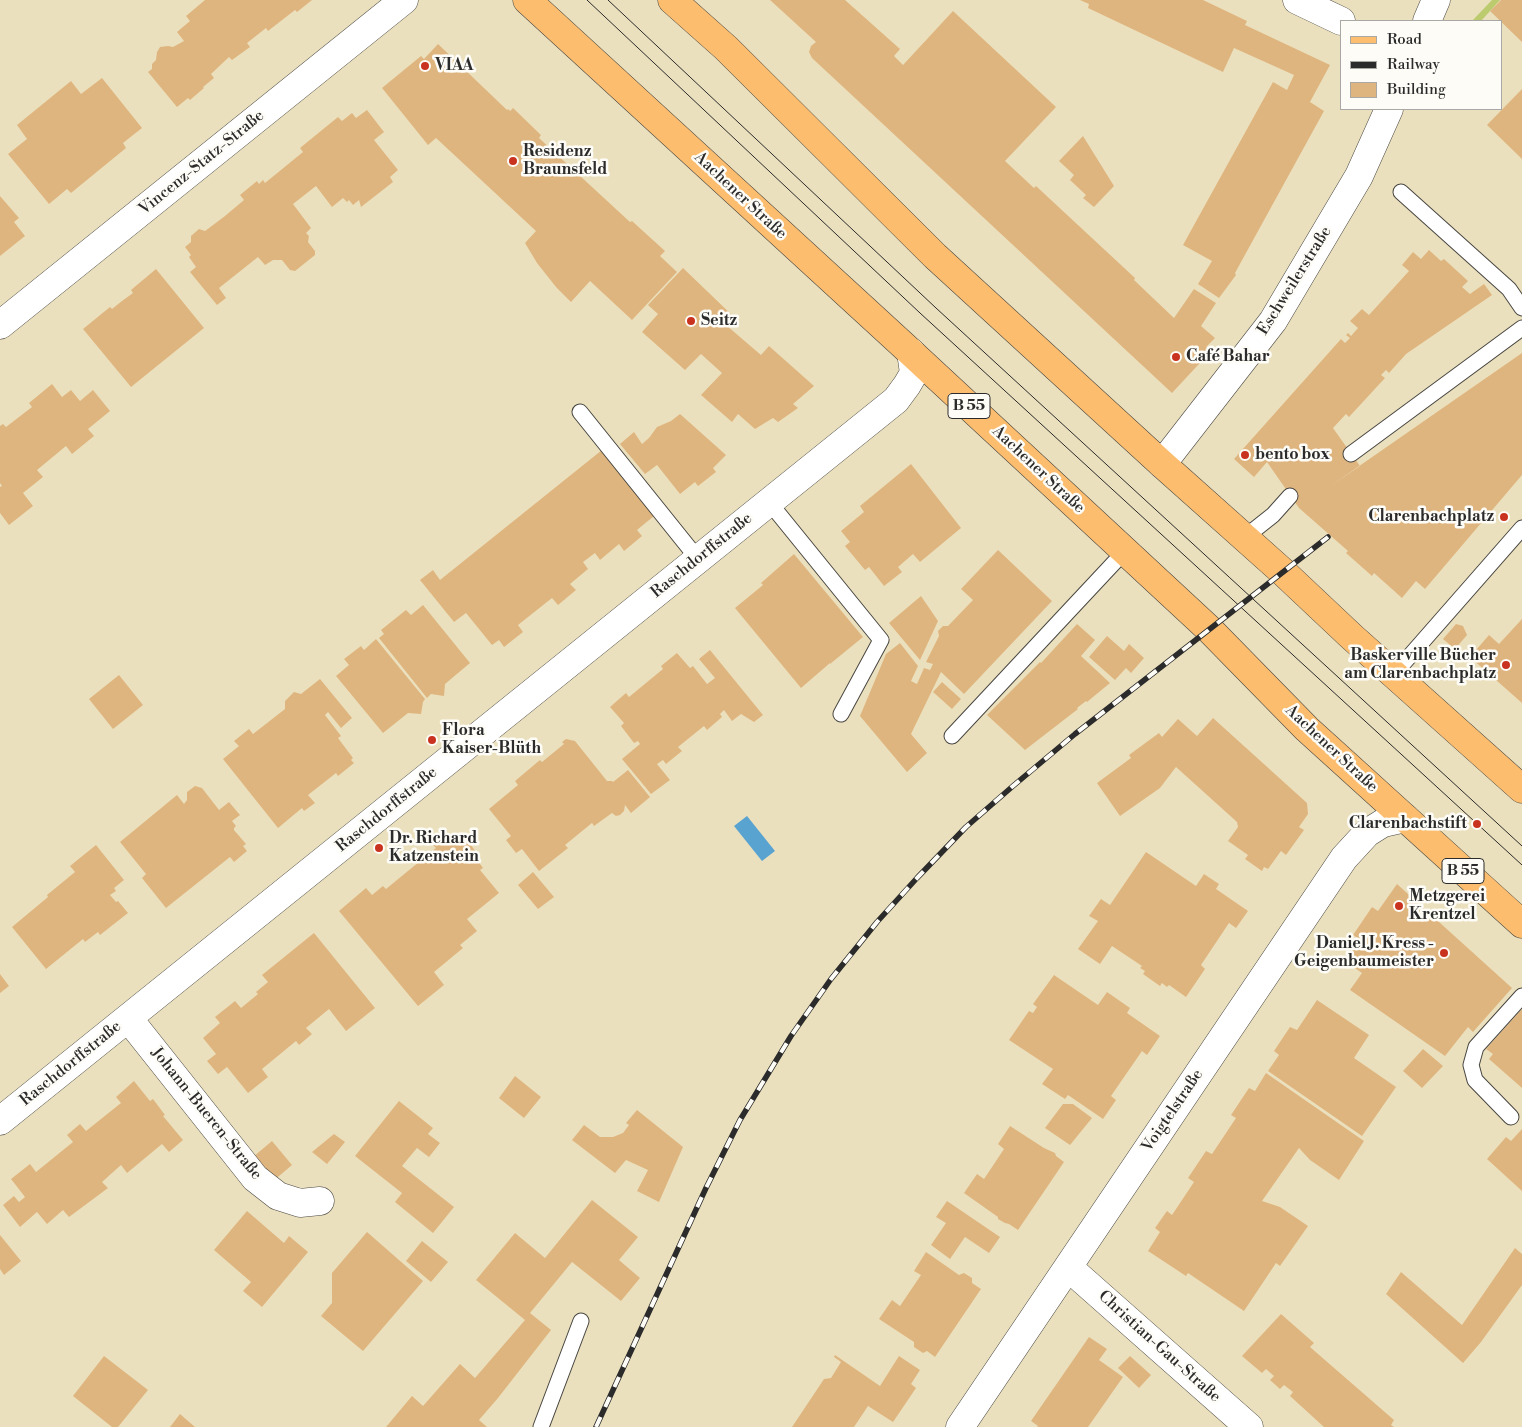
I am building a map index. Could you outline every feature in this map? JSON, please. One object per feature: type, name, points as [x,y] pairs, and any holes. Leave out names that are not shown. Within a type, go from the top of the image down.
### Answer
[{"type":"main road","name":"Aachener Straße","points":[[527,0],[911,352],[1209,629],[1307,729],[1522,924]]},
{"type":"main road","points":[[672,0],[726,48],[935,256],[1352,637],[1522,789]]},
{"type":"street","name":"Vincenz-Statz-Straße","points":[[0,325],[404,0]]},
{"type":"street","points":[[1297,0],[1340,21]]},
{"type":"street","points":[[1427,20],[1436,0]]},
{"type":"street","name":"Eschweilerstraße","points":[[1162,464],[1272,321],[1360,176],[1389,110]]},
{"type":"street","name":"Raschdorffstraße","points":[[0,1121],[896,400],[914,373],[911,352]]},
{"type":"street","name":"Voigtelstraße","points":[[960,1427],[1344,858],[1367,833],[1383,823],[1405,818]]},
{"type":"street","name":"Johann-Bueren-Straße","points":[[128,1018],[255,1178],[278,1196],[300,1203],[320,1201]]},
{"type":"street","name":"Christian-Gau-Straße","points":[[1068,1267],[1249,1427]]},
{"type":"lane","points":[[1401,192],[1509,290],[1522,308]]},
{"type":"lane","points":[[1351,454],[1522,328]]},
{"type":"lane","points":[[580,412],[698,560]]},
{"type":"lane","points":[[1244,538],[1273,515],[1290,496]]},
{"type":"lane","points":[[769,502],[881,640],[841,714]]},
{"type":"lane","points":[[1394,674],[1522,528]]},
{"type":"lane","points":[[952,736],[1125,551]]},
{"type":"lane","points":[[1511,1117],[1475,1080],[1471,1065],[1476,1047],[1522,996]]},
{"type":"lane","points":[[541,1427],[581,1321]]},
{"type":"green space","points":[[1492,0],[1500,0],[1482,20],[1473,20]]},
{"type":"water","points":[[747,816],[775,851],[762,861],[734,826]]},
{"type":"building","points":[[205,0],[312,0],[297,12],[295,10],[268,31],[266,28],[247,43],[250,47],[232,60],[229,57],[211,74],[214,78],[204,88],[190,100],[188,98],[177,107],[148,72],[152,69],[152,64],[156,60],[160,47],[173,47],[184,41],[177,32],[190,21],[186,16]]},
{"type":"building","points":[[770,0],[845,0],[900,49],[894,56],[903,65],[953,11],[1056,107],[1005,161],[1034,188],[1036,186],[1135,278],[1134,280],[1174,318],[1194,289],[1216,303],[1201,326],[1215,338],[1206,347],[1211,351],[1172,393],[812,58],[809,52],[811,46],[816,42]]},
{"type":"building","points":[[1080,0],[1203,0],[1247,21],[1245,25],[1330,65],[1310,102],[1324,111],[1235,273],[1236,275],[1219,298],[1198,284],[1212,261],[1183,245],[1273,82],[1287,90],[1294,75],[1234,48],[1223,72],[1088,8],[1089,4]]},
{"type":"building","points":[[1501,0],[1522,0],[1522,42],[1502,23],[1502,20],[1499,20],[1490,11]]},
{"type":"building","name":"Residenz Braunsfeld","points":[[438,44],[507,110],[510,111],[513,108],[541,135],[539,138],[630,222],[632,221],[665,251],[660,256],[677,272],[632,320],[590,281],[571,302],[537,263],[525,243],[536,231],[436,138],[428,145],[382,88],[421,56],[424,59]]},
{"type":"building","points":[[102,78],[142,128],[123,143],[126,148],[71,193],[67,189],[49,204],[8,154],[27,139],[17,125],[71,81],[81,94]]},
{"type":"building","points":[[1522,89],[1522,159],[1487,125]]},
{"type":"building","points":[[367,110],[384,132],[374,140],[398,170],[390,177],[393,182],[361,207],[359,200],[353,205],[349,200],[347,202],[343,198],[332,207],[316,186],[293,204],[311,228],[306,233],[309,236],[308,242],[315,251],[315,255],[295,271],[290,270],[282,260],[273,260],[265,265],[258,257],[219,288],[226,298],[217,305],[190,272],[196,267],[185,247],[191,242],[191,236],[199,229],[205,231],[225,216],[244,200],[240,195],[257,181],[259,184],[263,180],[265,183],[303,152],[300,148],[338,117],[342,121],[352,113],[356,118]]},
{"type":"building","points":[[1083,136],[1114,186],[1094,207],[1083,198],[1086,195],[1070,180],[1074,175],[1059,161]]},
{"type":"building","points":[[0,196],[19,218],[14,222],[25,236],[0,256]]},
{"type":"building","points":[[1429,250],[1441,261],[1444,259],[1468,281],[1462,287],[1470,294],[1484,284],[1492,295],[1406,354],[1389,373],[1386,370],[1381,375],[1385,378],[1349,417],[1346,414],[1333,428],[1360,466],[1522,353],[1522,475],[1425,589],[1416,581],[1402,598],[1374,573],[1372,576],[1346,553],[1348,551],[1299,508],[1267,462],[1254,477],[1234,459],[1341,339],[1345,343],[1350,338],[1346,335],[1348,333],[1351,336],[1358,328],[1350,321],[1362,309],[1369,315],[1409,271],[1402,265],[1413,252],[1421,259]]},
{"type":"building","points":[[683,268],[734,317],[726,325],[761,355],[769,346],[814,386],[793,404],[798,408],[778,422],[773,418],[755,429],[738,414],[732,422],[701,395],[722,373],[701,354],[685,370],[642,332],[658,314],[648,305]]},
{"type":"building","points":[[156,269],[204,328],[131,387],[83,329],[110,307],[112,309],[133,293],[131,290]]},
{"type":"building","points":[[52,384],[62,397],[71,390],[80,401],[93,390],[110,411],[88,429],[94,436],[72,454],[66,446],[37,470],[43,477],[23,493],[33,506],[9,525],[0,513],[0,487],[2,486],[0,483],[0,426],[3,424],[6,427],[32,407],[29,403]]},
{"type":"building","points":[[680,414],[726,455],[713,468],[716,472],[698,486],[695,482],[680,494],[657,465],[645,474],[620,444],[634,432],[642,444],[657,427],[671,421]]},
{"type":"building","points":[[602,450],[654,516],[637,530],[642,536],[624,551],[619,544],[600,560],[595,553],[583,562],[588,569],[570,584],[576,590],[558,605],[552,598],[518,625],[523,632],[504,647],[499,640],[492,645],[466,613],[454,622],[420,580],[433,570],[440,580]]},
{"type":"building","points":[[911,464],[961,528],[920,562],[913,554],[898,567],[902,572],[884,586],[869,567],[865,570],[845,546],[850,542],[841,531],[864,512],[860,506]]},
{"type":"building","points":[[998,550],[1052,601],[964,694],[941,672],[911,734],[927,753],[907,772],[860,716],[886,654],[900,643],[918,666],[911,681],[917,684],[924,668],[930,670],[933,664],[926,662],[939,636],[938,631],[943,626],[948,626],[973,600],[961,589]]},
{"type":"building","points":[[794,554],[863,637],[801,688],[735,608],[763,585],[761,583]]},
{"type":"building","points":[[921,596],[938,621],[920,660],[889,623]]},
{"type":"building","points":[[423,605],[470,663],[445,684],[444,696],[431,694],[427,698],[379,638],[384,634],[381,630],[406,610],[411,615]]},
{"type":"building","points":[[1522,619],[1522,703],[1470,657],[1489,635],[1499,644]]},
{"type":"building","points":[[1077,624],[1095,640],[1081,656],[1110,683],[1025,750],[987,715],[1041,663]]},
{"type":"building","points":[[1456,624],[1463,626],[1467,635],[1455,649],[1443,639]]},
{"type":"building","points":[[1107,636],[1124,651],[1129,644],[1144,658],[1131,673],[1126,668],[1115,680],[1089,657]]},
{"type":"building","points":[[376,639],[425,699],[421,714],[408,713],[383,733],[336,676],[349,665],[344,659],[361,646],[364,650]]},
{"type":"building","points":[[710,650],[763,715],[754,722],[741,714],[732,721],[724,710],[720,714],[722,717],[707,730],[704,726],[678,747],[682,751],[666,764],[663,760],[657,764],[670,780],[651,794],[622,759],[640,744],[638,741],[634,743],[621,726],[624,723],[610,707],[626,693],[629,697],[663,669],[661,666],[677,653],[690,668],[693,666],[707,684],[715,678],[699,659]]},
{"type":"building","points":[[119,675],[143,705],[113,729],[89,699]]},
{"type":"building","points":[[320,679],[352,718],[341,728],[328,712],[325,715],[341,736],[338,738],[353,758],[351,760],[354,763],[338,776],[336,773],[308,795],[315,803],[304,811],[302,808],[278,828],[223,759],[239,746],[234,741],[249,729],[253,734],[285,709],[285,701],[294,692],[301,694]]},
{"type":"building","points":[[942,682],[961,699],[952,709],[933,692]]},
{"type":"building","points":[[1213,718],[1307,803],[1308,814],[1299,827],[1304,830],[1286,855],[1281,851],[1268,869],[1264,867],[1262,871],[1245,859],[1248,855],[1228,841],[1238,827],[1237,822],[1176,767],[1160,788],[1120,816],[1097,783],[1131,758],[1129,755],[1159,733],[1162,737],[1178,719],[1197,736]]},
{"type":"building","points":[[566,739],[575,741],[607,781],[613,782],[628,770],[650,797],[631,813],[625,805],[624,811],[620,815],[616,816],[612,813],[594,826],[592,823],[565,845],[568,848],[539,871],[522,849],[516,853],[506,840],[511,836],[489,809],[518,785],[515,781],[540,760],[542,762],[564,744],[562,742]]},
{"type":"building","points":[[195,786],[202,788],[219,810],[229,802],[240,815],[232,821],[236,826],[234,830],[246,844],[243,846],[247,851],[234,862],[230,857],[166,908],[142,878],[146,874],[120,842],[177,795],[184,804],[187,800],[187,792]]},
{"type":"building","points":[[445,833],[449,837],[452,835],[460,846],[467,840],[476,852],[473,854],[483,868],[480,870],[499,893],[467,919],[477,931],[460,945],[463,948],[434,972],[444,985],[418,1006],[339,911],[366,888],[372,895],[383,886],[386,889],[436,848],[432,844]]},
{"type":"building","points":[[96,845],[124,880],[114,888],[116,891],[110,895],[128,913],[100,935],[98,932],[85,942],[83,939],[46,969],[12,927],[75,872],[70,866]]},
{"type":"building","points":[[1146,852],[1196,886],[1204,874],[1219,884],[1216,889],[1248,911],[1236,928],[1229,923],[1201,965],[1205,969],[1186,997],[1169,985],[1167,987],[1162,983],[1160,986],[1143,974],[1145,971],[1140,968],[1142,966],[1112,946],[1100,964],[1078,949],[1098,921],[1089,916],[1101,899],[1110,905]]},
{"type":"building","points":[[533,872],[554,897],[538,909],[518,885]]},
{"type":"building","points":[[1397,884],[1512,988],[1473,1032],[1468,1027],[1445,1056],[1350,990],[1362,973],[1345,961],[1359,939],[1353,935],[1372,907],[1378,911]]},
{"type":"building","points":[[314,933],[375,1008],[346,1031],[329,1009],[306,1028],[312,1034],[299,1045],[296,1041],[262,1069],[268,1077],[248,1093],[227,1067],[218,1074],[207,1061],[216,1054],[203,1038],[220,1023],[215,1017],[235,1001],[241,1008],[258,994],[256,992],[268,982],[262,975]]},
{"type":"building","points":[[0,974],[9,986],[0,993]]},
{"type":"building","points":[[1054,975],[1098,1005],[1107,992],[1130,1008],[1127,1013],[1160,1036],[1147,1055],[1142,1051],[1111,1096],[1116,1100],[1103,1119],[1068,1095],[1065,1099],[1042,1084],[1053,1069],[1009,1040],[1029,1011],[1033,1013],[1037,1007],[1033,1004]]},
{"type":"building","points":[[1317,1000],[1369,1035],[1354,1058],[1396,1087],[1362,1136],[1268,1071],[1279,1055],[1274,1051],[1290,1027],[1297,1030]]},
{"type":"building","points":[[1522,1009],[1522,1088],[1489,1059],[1493,1054],[1486,1049]]},
{"type":"building","points":[[1423,1049],[1443,1066],[1422,1088],[1403,1071]]},
{"type":"building","points":[[1266,1073],[1364,1141],[1339,1180],[1310,1160],[1299,1148],[1262,1201],[1280,1207],[1308,1226],[1280,1266],[1276,1263],[1244,1311],[1188,1273],[1186,1276],[1148,1251],[1160,1232],[1155,1228],[1167,1211],[1172,1215],[1194,1182],[1188,1178],[1206,1151],[1212,1154],[1236,1118],[1231,1115],[1249,1088],[1255,1091]]},
{"type":"building","points":[[515,1076],[541,1097],[524,1118],[499,1098]]},
{"type":"building","points":[[134,1081],[150,1101],[153,1099],[165,1115],[163,1116],[183,1140],[169,1152],[162,1144],[127,1173],[121,1165],[102,1182],[108,1188],[69,1217],[63,1210],[47,1224],[37,1212],[20,1227],[3,1205],[14,1196],[19,1202],[25,1197],[11,1179],[30,1164],[36,1172],[73,1142],[67,1135],[80,1124],[86,1131],[121,1103],[116,1097]]},
{"type":"building","points":[[399,1101],[433,1128],[428,1134],[440,1143],[429,1157],[417,1148],[402,1166],[454,1207],[433,1233],[395,1202],[402,1193],[355,1156]]},
{"type":"building","points":[[1063,1104],[1073,1104],[1092,1118],[1070,1145],[1045,1128]]},
{"type":"building","points":[[637,1110],[683,1147],[659,1202],[637,1191],[648,1170],[626,1160],[615,1173],[572,1140],[584,1125],[600,1137],[613,1137],[623,1133],[629,1125],[626,1123]]},
{"type":"building","points":[[1010,1126],[1055,1153],[1064,1162],[1018,1230],[998,1219],[998,1217],[964,1193],[977,1174],[984,1179],[1004,1149],[998,1144]]},
{"type":"building","points":[[1522,1129],[1522,1191],[1487,1159],[1506,1137],[1511,1141]]},
{"type":"building","points":[[334,1134],[345,1142],[327,1164],[312,1152]]},
{"type":"building","points":[[272,1141],[292,1165],[272,1182],[253,1157]]},
{"type":"building","points":[[592,1200],[638,1237],[619,1260],[640,1278],[621,1301],[572,1262],[530,1313],[551,1330],[479,1420],[487,1427],[386,1427],[412,1396],[423,1406],[460,1364],[475,1378],[525,1320],[476,1280],[515,1233],[545,1258]]},
{"type":"building","points":[[947,1201],[1000,1237],[989,1253],[965,1237],[950,1259],[931,1245],[946,1223],[936,1217]]},
{"type":"building","points":[[247,1211],[284,1243],[289,1236],[308,1252],[262,1307],[243,1291],[251,1282],[214,1250]]},
{"type":"building","points":[[367,1232],[423,1281],[363,1351],[321,1316],[332,1303],[332,1273]]},
{"type":"building","points":[[0,1235],[21,1261],[4,1275],[0,1269]]},
{"type":"building","points":[[422,1241],[448,1262],[431,1282],[406,1261]]},
{"type":"building","points":[[1515,1248],[1522,1254],[1522,1285],[1481,1342],[1463,1363],[1386,1294],[1401,1272],[1462,1325]]},
{"type":"building","points":[[926,1252],[959,1275],[964,1273],[972,1278],[972,1283],[981,1289],[935,1357],[927,1351],[923,1353],[914,1347],[914,1342],[879,1319],[892,1300],[900,1306],[921,1275],[914,1271]]},
{"type":"building","points":[[1281,1314],[1314,1343],[1310,1347],[1394,1420],[1391,1425],[1394,1427],[1324,1427],[1290,1396],[1293,1392],[1284,1385],[1280,1389],[1270,1380],[1274,1376],[1266,1369],[1262,1373],[1242,1356]]},
{"type":"building","points":[[1089,1337],[1107,1349],[1099,1360],[1123,1377],[1088,1427],[1037,1427],[1031,1421]]},
{"type":"building","points":[[835,1355],[880,1386],[899,1356],[920,1370],[911,1384],[916,1388],[893,1422],[868,1406],[854,1427],[792,1427],[824,1379],[831,1378],[841,1362],[834,1357]]},
{"type":"building","points":[[104,1356],[148,1390],[118,1427],[112,1427],[73,1396]]},
{"type":"building","points":[[1130,1356],[1151,1375],[1139,1388],[1118,1368]]},
{"type":"building","points":[[180,1414],[195,1427],[170,1427]]},
{"type":"tram line","points":[[587,0],[920,313],[1522,865]]},
{"type":"tram line","points":[[608,0],[936,308],[1522,846]]},
{"type":"railway","points":[[596,1427],[706,1188],[740,1120],[791,1036],[831,979],[877,922],[966,827],[1013,786],[1075,734],[1328,537]]},
{"type":"place","name":"VIAA","points":[[425,66]]},
{"type":"place","name":"Residenz Braunsfeld","points":[[513,161]]},
{"type":"place","name":"Seitz","points":[[691,321]]},
{"type":"place","name":"Café Bahar","points":[[1176,357]]},
{"type":"place","name":"bento box","points":[[1245,455]]},
{"type":"place","name":"Clarenbachplatz","points":[[1504,517]]},
{"type":"place","name":"Baskerville Bücher am Clarenbachplatz","points":[[1506,665]]},
{"type":"place","name":"Flora Kaiser-Blüth","points":[[432,740]]},
{"type":"place","name":"Clarenbachstift","points":[[1477,824]]},
{"type":"place","name":"Dr. Richard Katzenstein","points":[[379,848]]},
{"type":"place","name":"Metzgerei Krentzel","points":[[1399,906]]},
{"type":"place","name":"Daniel J. Kress - Geigenbaumeister","points":[[1444,953]]}]
